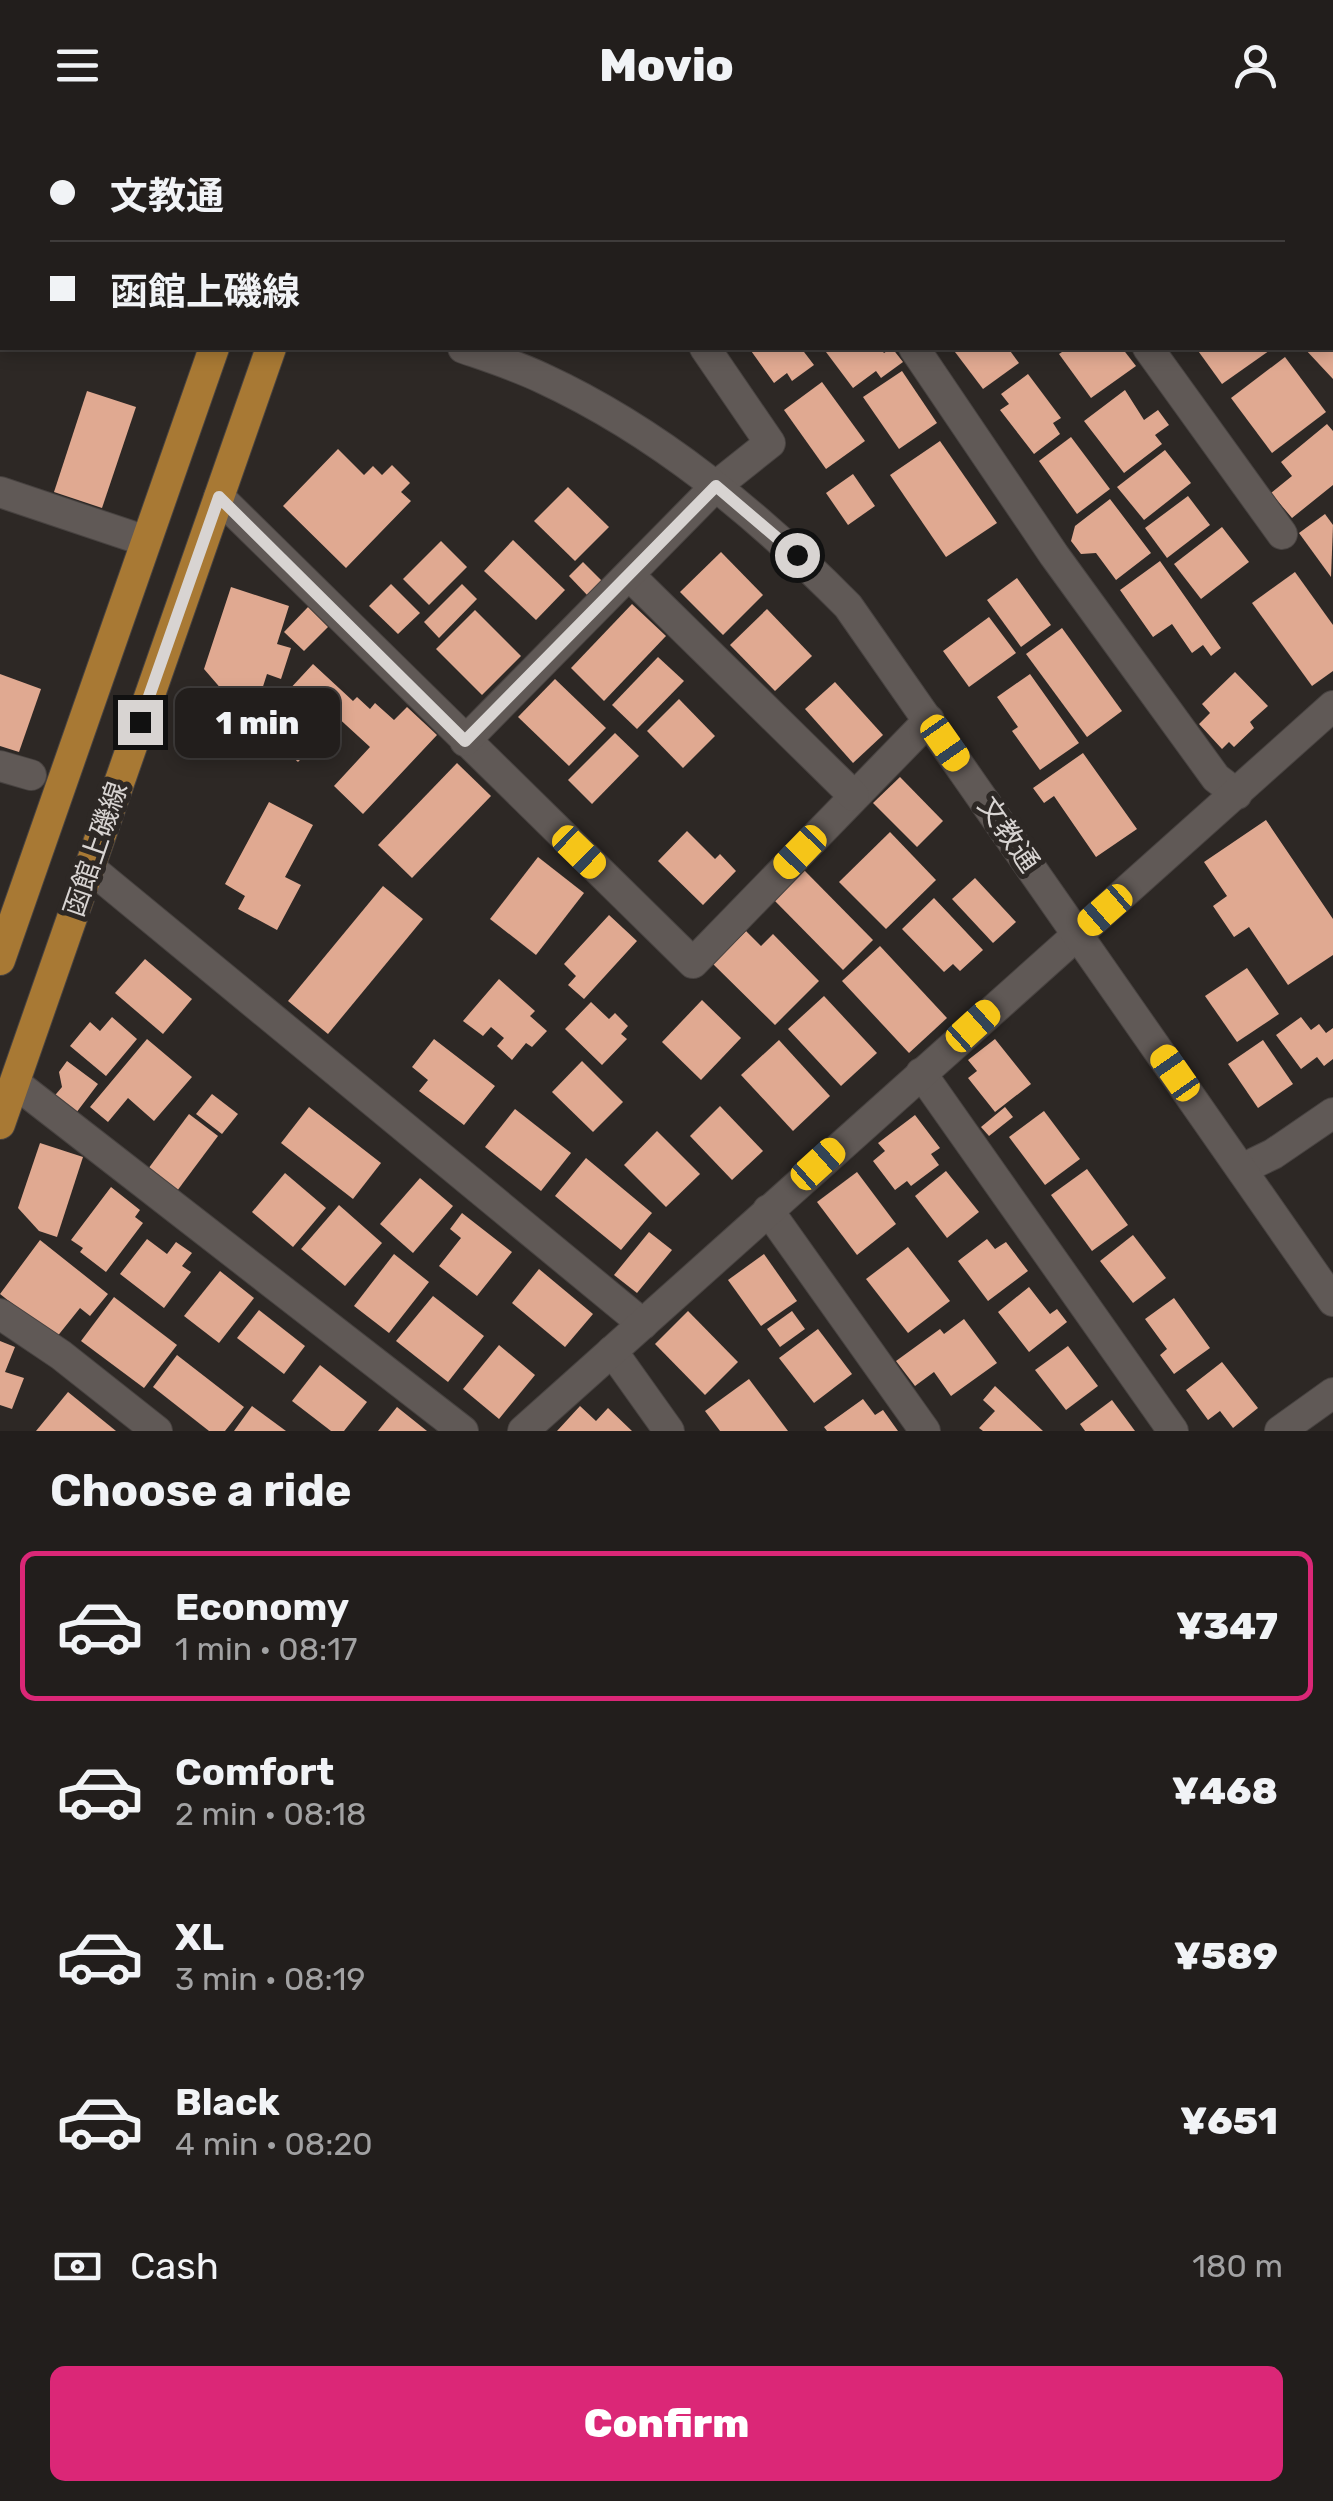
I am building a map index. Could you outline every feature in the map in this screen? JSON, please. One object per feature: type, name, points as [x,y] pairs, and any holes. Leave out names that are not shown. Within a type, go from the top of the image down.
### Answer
[{"type":"main road","name":"函館上磯線","points":[[0,960],[213,350]]},
{"type":"main road","name":"函館上磯線","points":[[0,1124],[270,350]]},
{"type":"street","name":"文教通","points":[[468,350],[541,377],[630,425],[716,486],[797,555],[848,606],[1333,1301]]},
{"type":"street","points":[[465,741],[716,486],[770,443],[706,350]]},
{"type":"street","points":[[915,350],[1054,555],[1216,778],[1237,794]]},
{"type":"street","points":[[1149,350],[1282,534]]},
{"type":"street","points":[[0,492],[146,541]]},
{"type":"street","points":[[219,497],[693,963],[929,720]]},
{"type":"street","points":[[629,575],[854,796]]},
{"type":"street","points":[[522,1431],[1333,706]]},
{"type":"street","points":[[0,766],[31,775]]},
{"type":"street","points":[[89,867],[643,1324]]},
{"type":"street","points":[[920,1073],[1174,1431]]},
{"type":"street","points":[[15,1082],[463,1431]]},
{"type":"street","points":[[1242,1170],[1333,1113]]},
{"type":"street","points":[[768,1210],[925,1431]]},
{"type":"street","points":[[0,1314],[61,1355],[157,1431]]},
{"type":"street","points":[[612,1351],[670,1431]]},
{"type":"street","points":[[1280,1431],[1333,1393]]},
{"type":"building","points":[[750,350],[803,350],[814,365],[792,381],[787,373],[774,383]]},
{"type":"building","points":[[824,350],[894,350],[903,362],[881,378],[876,371],[853,388]]},
{"type":"building","points":[[954,350],[1009,350],[1019,363],[983,389]]},
{"type":"building","points":[[1065,350],[1124,350],[1136,366],[1091,398],[1059,354]]},
{"type":"building","points":[[1197,350],[1270,350],[1222,384]]},
{"type":"building","points":[[1306,350],[1333,350],[1333,379]]},
{"type":"building","points":[[1285,357],[1326,412],[1272,453],[1231,398]]},
{"type":"building","points":[[902,371],[937,423],[899,449],[863,397]]},
{"type":"building","points":[[1028,374],[1061,418],[1053,423],[1060,434],[1034,454],[1000,410],[1009,404],[1001,394]]},
{"type":"building","points":[[822,382],[865,441],[826,469],[784,410]]},
{"type":"building","points":[[1125,390],[1144,420],[1158,410],[1169,425],[1155,435],[1162,444],[1124,473],[1084,421]]},
{"type":"building","points":[[87,391],[136,407],[102,508],[54,492]]},
{"type":"building","points":[[1327,424],[1333,431],[1333,485],[1292,518],[1271,493],[1292,476],[1281,462]]},
{"type":"building","points":[[1071,437],[1110,489],[1077,514],[1039,461]]},
{"type":"building","points":[[940,441],[997,523],[946,557],[890,475]]},
{"type":"building","points":[[338,449],[364,475],[373,466],[382,475],[392,465],[410,483],[401,492],[411,501],[346,568],[283,506]]},
{"type":"building","points":[[1165,450],[1191,483],[1144,520],[1117,487]]},
{"type":"building","points":[[853,474],[875,506],[848,525],[826,493]]},
{"type":"building","points":[[568,487],[609,527],[575,561],[534,521]]},
{"type":"building","points":[[1188,496],[1210,525],[1167,558],[1145,528]]},
{"type":"building","points":[[1110,499],[1151,553],[1116,580],[1096,553],[1081,554],[1071,541],[1075,526]]},
{"type":"building","points":[[1325,514],[1333,525],[1331,577],[1299,533]]},
{"type":"building","points":[[1222,527],[1249,562],[1201,599],[1174,564]]},
{"type":"building","points":[[513,540],[565,590],[536,620],[484,571]]},
{"type":"building","points":[[441,541],[467,567],[429,605],[403,579]]},
{"type":"building","points":[[721,552],[763,595],[723,635],[680,592]]},
{"type":"building","points":[[1160,561],[1221,648],[1211,656],[1203,645],[1192,653],[1172,624],[1153,637],[1120,590]]},
{"type":"building","points":[[583,562],[604,583],[589,597],[569,576]]},
{"type":"building","points":[[1295,572],[1333,625],[1333,671],[1312,686],[1252,603]]},
{"type":"building","points":[[1017,578],[1051,625],[1021,647],[987,600]]},
{"type":"building","points":[[391,584],[420,613],[398,634],[369,606]]},
{"type":"building","points":[[462,584],[477,599],[439,638],[424,622]]},
{"type":"building","points":[[231,587],[289,606],[277,644],[291,648],[281,679],[267,674],[258,702],[223,691],[204,669]]},
{"type":"building","points":[[632,604],[666,636],[604,701],[571,668]]},
{"type":"building","points":[[308,607],[328,627],[304,651],[284,632]]},
{"type":"building","points":[[767,609],[812,656],[775,691],[730,645]]},
{"type":"building","points":[[475,610],[521,656],[482,695],[436,649]]},
{"type":"building","points":[[989,617],[1016,653],[969,687],[943,651]]},
{"type":"building","points":[[1062,628],[1122,711],[1087,737],[1026,654]]},
{"type":"building","points":[[658,657],[684,681],[637,729],[612,705]]},
{"type":"building","points":[[313,664],[353,701],[357,697],[370,709],[375,703],[394,720],[407,707],[437,735],[363,814],[334,786],[370,747],[334,714],[323,726],[287,692]]},
{"type":"building","points":[[1235,672],[1268,706],[1250,722],[1254,728],[1234,747],[1229,742],[1222,749],[1199,724],[1210,713],[1202,704]]},
{"type":"building","points":[[0,674],[41,689],[19,752],[0,746]]},
{"type":"building","points":[[1030,674],[1079,743],[1040,770],[1012,731],[1018,727],[997,697]]},
{"type":"building","points":[[555,679],[606,728],[569,766],[518,717]]},
{"type":"building","points":[[835,682],[883,735],[853,763],[805,709]]},
{"type":"building","points":[[278,693],[315,729],[309,735],[317,742],[298,762],[252,719]]},
{"type":"building","points":[[679,699],[715,736],[683,768],[647,731]]},
{"type":"building","points":[[615,733],[639,756],[592,804],[568,780]]},
{"type":"building","points":[[1083,753],[1137,829],[1096,857],[1054,796],[1044,803],[1033,788]]},
{"type":"building","points":[[457,763],[491,796],[412,878],[378,845]]},
{"type":"building","points":[[900,777],[943,821],[917,847],[873,803]]},
{"type":"building","points":[[269,802],[313,825],[285,877],[301,885],[277,930],[238,909],[245,896],[225,884]]},
{"type":"building","points":[[1266,820],[1333,919],[1333,955],[1288,985],[1249,927],[1234,937],[1213,906],[1227,896],[1204,862]]},
{"type":"building","points":[[687,831],[715,859],[720,854],[736,871],[703,905],[658,861]]},
{"type":"building","points":[[890,832],[936,880],[886,929],[839,882]]},
{"type":"building","points":[[538,857],[584,893],[536,955],[490,919]]},
{"type":"building","points":[[804,870],[873,940],[843,970],[774,900]]},
{"type":"building","points":[[975,878],[1016,922],[993,943],[952,899]]},
{"type":"building","points":[[383,886],[423,919],[328,1034],[288,1001]]},
{"type":"building","points":[[934,898],[983,950],[960,971],[953,964],[944,972],[902,929]]},
{"type":"building","points":[[609,915],[637,941],[584,999],[568,985],[576,976],[564,964]]},
{"type":"building","points":[[746,931],[761,946],[773,934],[819,981],[775,1025],[713,964]]},
{"type":"building","points":[[880,946],[947,1018],[909,1053],[842,981]]},
{"type":"building","points":[[145,959],[192,999],[163,1034],[115,993]]},
{"type":"building","points":[[1247,968],[1279,1014],[1237,1042],[1205,996]]},
{"type":"building","points":[[499,979],[535,1011],[530,1016],[547,1031],[532,1047],[526,1043],[512,1060],[497,1046],[504,1038],[491,1027],[483,1036],[463,1021]]},
{"type":"building","points":[[824,996],[877,1053],[841,1086],[788,1029]]},
{"type":"building","points":[[702,1000],[741,1038],[701,1080],[662,1042]]},
{"type":"building","points":[[591,1002],[609,1019],[615,1013],[628,1026],[621,1034],[627,1039],[602,1065],[565,1029]]},
{"type":"building","points":[[112,1017],[137,1039],[106,1076],[70,1046],[90,1022],[100,1031]]},
{"type":"building","points":[[1301,1017],[1311,1030],[1319,1024],[1326,1033],[1333,1028],[1333,1059],[1324,1066],[1317,1057],[1301,1069],[1276,1035]]},
{"type":"building","points":[[147,1039],[192,1077],[154,1121],[128,1098],[108,1122],[90,1107]]},
{"type":"building","points":[[434,1039],[495,1086],[464,1125],[419,1091],[428,1080],[412,1067]]},
{"type":"building","points":[[995,1039],[1031,1084],[995,1112],[968,1078],[977,1071],[968,1060]]},
{"type":"building","points":[[779,1040],[830,1096],[793,1131],[741,1075]]},
{"type":"building","points":[[1263,1040],[1293,1084],[1258,1108],[1228,1064]]},
{"type":"building","points":[[67,1061],[98,1084],[73,1117],[51,1100],[62,1087],[59,1072]]},
{"type":"building","points":[[582,1061],[623,1102],[593,1132],[552,1092]]},
{"type":"building","points":[[212,1094],[238,1114],[222,1134],[196,1114]]},
{"type":"building","points":[[720,1106],[763,1151],[732,1180],[690,1136]]},
{"type":"building","points":[[309,1107],[381,1163],[353,1199],[281,1143]]},
{"type":"building","points":[[1005,1107],[1013,1117],[989,1136],[981,1127]]},
{"type":"building","points":[[515,1109],[571,1153],[541,1191],[485,1147]]},
{"type":"building","points":[[1044,1111],[1080,1159],[1045,1185],[1009,1137]]},
{"type":"building","points":[[189,1114],[218,1136],[177,1191],[148,1169]]},
{"type":"building","points":[[915,1115],[940,1148],[931,1154],[939,1165],[911,1186],[907,1181],[895,1190],[873,1161],[885,1151],[878,1143]]},
{"type":"building","points":[[657,1131],[700,1174],[666,1207],[624,1165]]},
{"type":"building","points":[[40,1143],[83,1157],[57,1237],[39,1231],[18,1208]]},
{"type":"building","points":[[586,1158],[652,1213],[621,1250],[555,1196]]},
{"type":"building","points":[[1087,1169],[1128,1225],[1092,1251],[1051,1195]]},
{"type":"building","points":[[946,1171],[979,1212],[947,1238],[915,1196]]},
{"type":"building","points":[[857,1172],[896,1224],[857,1255],[817,1202]]},
{"type":"building","points":[[285,1173],[326,1208],[293,1247],[252,1212]]},
{"type":"building","points":[[420,1178],[453,1206],[413,1253],[380,1224]]},
{"type":"building","points":[[111,1187],[140,1210],[135,1217],[143,1223],[106,1272],[71,1240]]},
{"type":"building","points":[[339,1205],[382,1243],[345,1286],[301,1249]]},
{"type":"building","points":[[462,1213],[512,1252],[477,1296],[439,1266],[461,1238],[450,1229]]},
{"type":"building","points":[[649,1232],[672,1250],[637,1293],[614,1275]]},
{"type":"building","points":[[1133,1235],[1166,1278],[1133,1303],[1100,1261]]},
{"type":"building","points":[[147,1239],[167,1254],[176,1242],[192,1253],[182,1266],[191,1272],[164,1308],[120,1274]]},
{"type":"building","points":[[987,1239],[995,1249],[1006,1242],[1028,1271],[988,1301],[958,1261]]},
{"type":"building","points":[[40,1240],[108,1294],[90,1316],[80,1308],[56,1338],[0,1294]]},
{"type":"building","points":[[908,1247],[950,1301],[908,1333],[866,1279]]},
{"type":"building","points":[[394,1254],[429,1282],[389,1333],[354,1306]]},
{"type":"building","points":[[764,1254],[797,1301],[761,1326],[728,1280]]},
{"type":"building","points":[[539,1269],[593,1314],[565,1347],[512,1303]]},
{"type":"building","points":[[220,1271],[254,1298],[219,1343],[184,1316]]},
{"type":"building","points":[[1029,1287],[1050,1314],[1057,1309],[1067,1322],[1029,1352],[998,1312]]},
{"type":"building","points":[[433,1296],[484,1336],[448,1382],[396,1341]]},
{"type":"building","points":[[114,1297],[177,1345],[144,1388],[81,1341]]},
{"type":"building","points":[[1174,1298],[1210,1348],[1174,1374],[1160,1355],[1167,1349],[1145,1319]]},
{"type":"building","points":[[259,1310],[305,1346],[284,1374],[237,1338]]},
{"type":"building","points":[[688,1311],[738,1362],[705,1395],[655,1344]]},
{"type":"building","points":[[792,1311],[805,1329],[780,1347],[767,1329]]},
{"type":"building","points":[[964,1319],[997,1363],[951,1396],[934,1372],[915,1386],[896,1361],[940,1329],[944,1334]]},
{"type":"building","points":[[818,1329],[852,1374],[814,1403],[779,1358]]},
{"type":"building","points":[[0,1341],[15,1347],[5,1372],[24,1378],[12,1409],[0,1405]]},
{"type":"building","points":[[499,1345],[535,1375],[499,1419],[463,1389]]},
{"type":"building","points":[[1068,1346],[1098,1386],[1066,1410],[1035,1370]]},
{"type":"building","points":[[177,1355],[244,1407],[225,1431],[209,1431],[153,1387]]},
{"type":"building","points":[[1222,1362],[1258,1408],[1233,1428],[1220,1411],[1208,1420],[1186,1390]]},
{"type":"building","points":[[320,1365],[367,1402],[344,1431],[331,1431],[292,1401]]},
{"type":"building","points":[[749,1379],[788,1431],[720,1431],[705,1411]]},
{"type":"building","points":[[995,1386],[1043,1431],[979,1428],[995,1411],[983,1400]]},
{"type":"building","points":[[68,1392],[116,1431],[36,1431]]},
{"type":"building","points":[[863,1399],[875,1415],[883,1410],[898,1431],[827,1431],[824,1427]]},
{"type":"building","points":[[1112,1400],[1135,1431],[1085,1431],[1080,1424]]},
{"type":"building","points":[[252,1406],[286,1431],[234,1431]]},
{"type":"building","points":[[580,1406],[596,1421],[608,1408],[632,1431],[557,1431]]},
{"type":"building","points":[[397,1407],[427,1431],[378,1431]]},
{"type":"route","points":[[140,722],[219,497],[465,741],[716,486],[797,555]]}]
